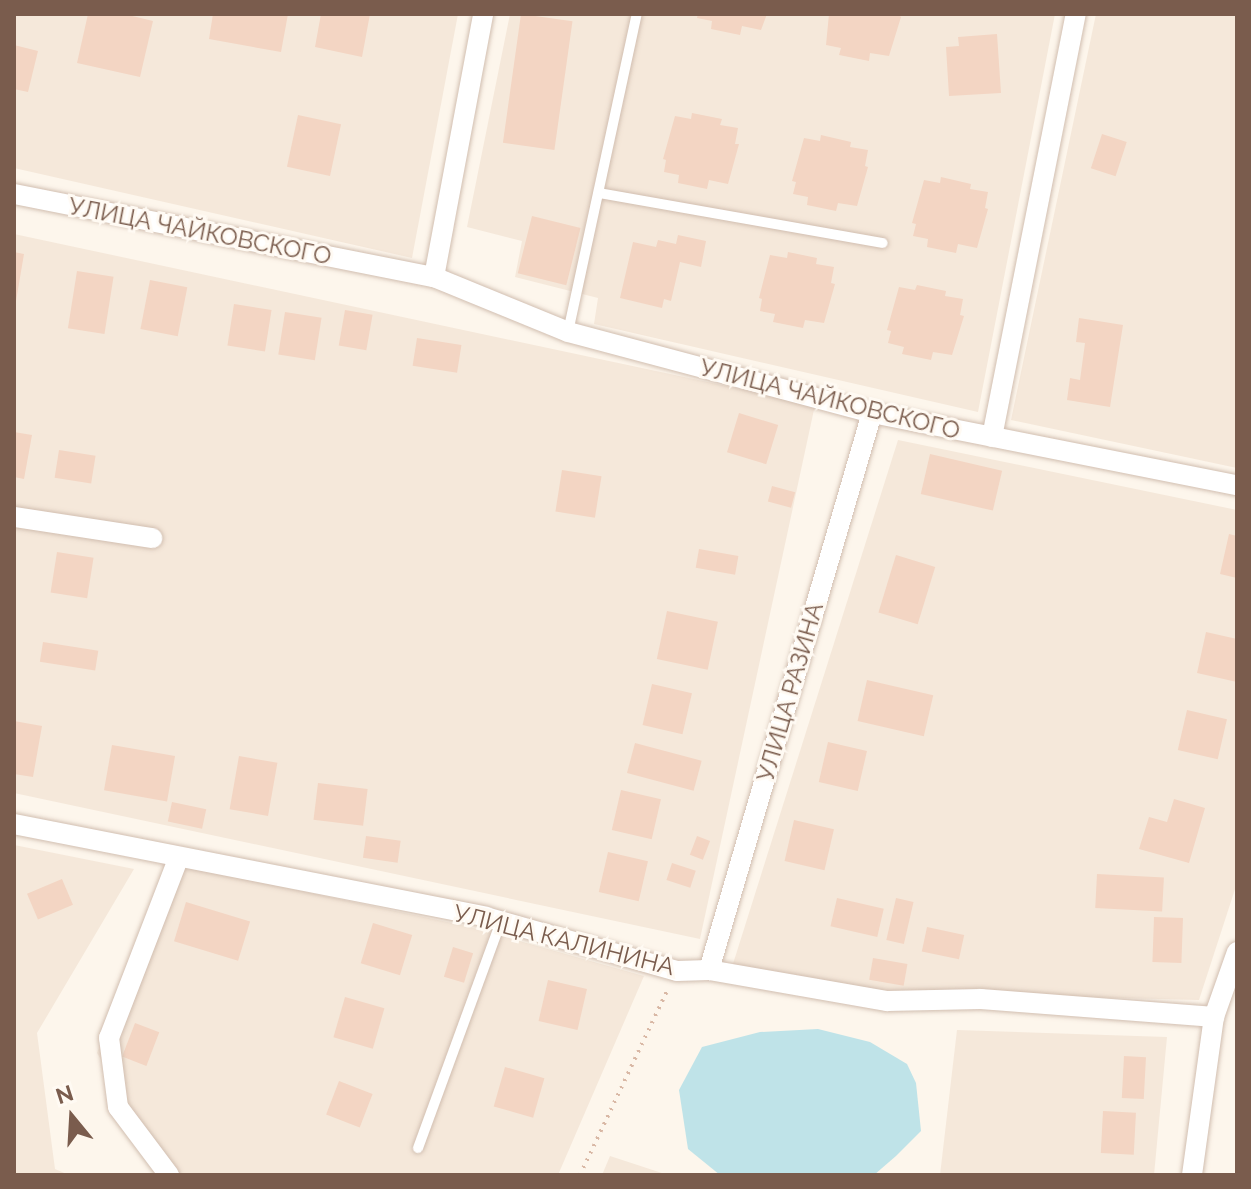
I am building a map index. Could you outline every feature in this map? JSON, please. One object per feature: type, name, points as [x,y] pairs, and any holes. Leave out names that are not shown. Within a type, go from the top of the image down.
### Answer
[{"type":"street","points":[[434,277],[483,14]]},
{"type":"street","points":[[992,437],[1076,14]]},
{"type":"street","name":"УЛИЦА ЧАЙКОВСКОГО","points":[[14,194],[434,277],[568,332],[872,413],[1237,485]]},
{"type":"street","name":"УЛИЦА РАЗИНА","points":[[709,970],[872,413]]},
{"type":"street","points":[[14,517],[152,538]]},
{"type":"street","name":"УЛИЦА КАЛИНИНА","points":[[14,824],[501,921],[677,971],[709,970],[887,1001],[981,999],[1214,1017]]},
{"type":"street","points":[[169,1175],[118,1107],[109,1038],[179,857]]},
{"type":"street","points":[[1192,1175],[1214,1017],[1237,952]]},
{"type":"lane","points":[[568,332],[637,14]]},
{"type":"lane","points":[[599,193],[883,243]]},
{"type":"lane","points":[[418,1148],[501,921]]},
{"type":"path","points":[[580,1175],[677,971]]},
{"type":"shaded area","points":[[14,14],[458,14],[412,258],[14,168]]},
{"type":"shaded area","points":[[510,14],[1055,14],[978,412],[594,324],[598,298],[515,277],[522,241],[467,227]]},
{"type":"shaded area","points":[[1096,14],[1237,14],[1237,468],[1011,420]]},
{"type":"shaded area","points":[[14,234],[815,405],[700,939],[14,793]]},
{"type":"shaded area","points":[[898,440],[1237,510],[1237,883],[1199,1000],[873,992],[732,967]]},
{"type":"shaded area","points":[[14,845],[134,869],[37,1033],[55,1169],[69,1175],[14,1175]]},
{"type":"shaded area","points":[[170,863],[466,926],[644,976],[558,1175],[170,1175],[97,1053]]},
{"type":"shaded area","points":[[957,1030],[1167,1037],[1154,1175],[940,1175]]},
{"type":"shaded area","points":[[610,1156],[668,1175],[602,1175]]},
{"type":"water","points":[[818,1029],[870,1042],[907,1064],[916,1083],[921,1131],[896,1156],[874,1175],[720,1175],[688,1149],[679,1090],[702,1047],[760,1032]]},
{"type":"building","points":[[88,14],[124,14],[153,21],[140,77],[77,63]]},
{"type":"building","points":[[213,14],[288,14],[281,52],[209,39]]},
{"type":"building","points":[[321,14],[370,14],[362,57],[315,47]]},
{"type":"building","points":[[521,14],[572,21],[554,150],[503,143]]},
{"type":"building","points":[[698,14],[767,14],[761,30],[742,26],[740,35],[711,29],[712,21],[697,18]]},
{"type":"building","points":[[829,14],[897,14],[901,17],[889,56],[870,53],[869,61],[839,55],[841,48],[826,45]]},
{"type":"building","points":[[997,34],[1001,93],[949,96],[946,47],[959,46],[958,37]]},
{"type":"building","points":[[14,45],[38,51],[28,92],[14,89]]},
{"type":"building","points":[[692,113],[722,119],[720,125],[738,128],[735,144],[739,144],[728,184],[709,180],[707,189],[678,183],[679,175],[664,172],[666,160],[663,159],[675,116],[691,119]]},
{"type":"building","points":[[298,115],[341,124],[330,176],[287,167]]},
{"type":"building","points":[[1102,134],[1127,142],[1116,176],[1091,168]]},
{"type":"building","points":[[821,135],[851,142],[850,147],[868,150],[865,166],[868,167],[857,206],[838,203],[836,211],[807,205],[808,197],[793,194],[796,182],[792,181],[804,138],[820,141]]},
{"type":"building","points":[[941,177],[971,184],[970,189],[988,192],[985,208],[988,209],[977,248],[958,244],[956,253],[927,247],[928,239],[913,236],[916,224],[912,223],[924,180],[940,183]]},
{"type":"building","points":[[532,216],[581,228],[566,285],[518,273]]},
{"type":"building","points":[[678,235],[706,241],[701,267],[680,262],[671,301],[664,299],[662,308],[620,298],[633,242],[656,247],[658,240],[676,244]]},
{"type":"building","points":[[14,252],[24,254],[16,301],[14,301]]},
{"type":"building","points":[[788,252],[817,258],[816,264],[834,267],[831,283],[835,284],[824,323],[805,320],[803,328],[773,322],[775,314],[760,311],[762,299],[759,298],[770,255],[787,258]]},
{"type":"building","points":[[77,271],[114,277],[104,334],[68,328]]},
{"type":"building","points":[[150,280],[187,287],[178,336],[140,329]]},
{"type":"building","points":[[917,285],[946,291],[945,296],[963,299],[960,315],[964,316],[952,355],[933,352],[931,360],[902,354],[904,347],[888,343],[891,331],[887,330],[899,287],[915,290]]},
{"type":"building","points":[[234,304],[272,310],[265,351],[227,345]]},
{"type":"building","points":[[345,310],[373,315],[366,350],[339,345]]},
{"type":"building","points":[[285,312],[322,318],[315,360],[278,354]]},
{"type":"building","points":[[1079,318],[1123,325],[1110,407],[1067,400],[1070,378],[1080,380],[1085,343],[1076,342]]},
{"type":"building","points":[[417,338],[461,345],[457,373],[413,366]]},
{"type":"building","points":[[739,413],[778,425],[766,464],[727,452]]},
{"type":"building","points":[[14,432],[32,435],[24,479],[14,477]]},
{"type":"building","points":[[59,450],[96,456],[91,483],[55,478]]},
{"type":"building","points":[[930,454],[1002,471],[993,511],[921,494]]},
{"type":"building","points":[[562,470],[602,476],[595,518],[555,511]]},
{"type":"building","points":[[772,486],[795,492],[791,508],[768,501]]},
{"type":"building","points":[[1229,534],[1237,536],[1237,578],[1220,574]]},
{"type":"building","points":[[699,549],[738,556],[735,575],[696,568]]},
{"type":"building","points":[[57,552],[94,558],[87,598],[51,592]]},
{"type":"building","points":[[896,555],[935,567],[918,624],[878,612]]},
{"type":"building","points":[[667,611],[718,622],[708,670],[657,659]]},
{"type":"building","points":[[1206,632],[1237,639],[1237,682],[1197,673]]},
{"type":"building","points":[[43,642],[98,651],[95,671],[40,662]]},
{"type":"building","points":[[867,680],[933,695],[924,736],[858,721]]},
{"type":"building","points":[[652,684],[692,693],[683,734],[643,725]]},
{"type":"building","points":[[1187,710],[1227,719],[1218,759],[1178,750]]},
{"type":"building","points":[[14,721],[42,726],[33,777],[14,774]]},
{"type":"building","points":[[828,742],[867,751],[858,791],[819,782]]},
{"type":"building","points":[[635,743],[702,761],[694,791],[627,773]]},
{"type":"building","points":[[112,745],[175,756],[167,801],[104,790]]},
{"type":"building","points":[[239,756],[277,763],[268,816],[230,809]]},
{"type":"building","points":[[318,783],[368,789],[363,826],[313,820]]},
{"type":"building","points":[[621,790],[661,799],[652,839],[612,830]]},
{"type":"building","points":[[1174,799],[1205,808],[1189,863],[1139,849],[1149,817],[1167,822]]},
{"type":"building","points":[[172,802],[206,809],[202,829],[168,822]]},
{"type":"building","points":[[794,820],[834,829],[825,870],[785,861]]},
{"type":"building","points":[[366,836],[401,841],[398,863],[363,858]]},
{"type":"building","points":[[697,836],[710,841],[703,860],[690,855]]},
{"type":"building","points":[[608,852],[648,861],[639,901],[599,892]]},
{"type":"building","points":[[672,863],[696,871],[690,888],[666,880]]},
{"type":"building","points":[[1097,874],[1164,878],[1162,911],[1095,908]]},
{"type":"building","points":[[62,879],[73,905],[38,920],[27,894]]},
{"type":"building","points":[[837,898],[884,909],[877,937],[830,926]]},
{"type":"building","points":[[896,898],[914,902],[904,944],[886,940]]},
{"type":"building","points":[[186,902],[250,922],[238,961],[174,941]]},
{"type":"building","points":[[1154,917],[1183,918],[1181,963],[1152,962]]},
{"type":"building","points":[[373,923],[412,935],[400,975],[361,963]]},
{"type":"building","points":[[927,927],[964,935],[959,959],[922,951]]},
{"type":"building","points":[[453,947],[473,953],[464,983],[444,977]]},
{"type":"building","points":[[873,958],[907,964],[904,986],[869,980]]},
{"type":"building","points":[[548,980],[587,989],[578,1030],[539,1021]]},
{"type":"building","points":[[345,997],[384,1008],[373,1049],[333,1037]]},
{"type":"building","points":[[135,1023],[159,1032],[146,1066],[122,1057]]},
{"type":"building","points":[[1124,1056],[1146,1057],[1144,1099],[1122,1098]]},
{"type":"building","points":[[505,1067],[544,1078],[533,1118],[494,1106]]},
{"type":"building","points":[[339,1081],[373,1094],[360,1128],[326,1115]]},
{"type":"building","points":[[1103,1111],[1136,1113],[1134,1155],[1101,1153]]}]
